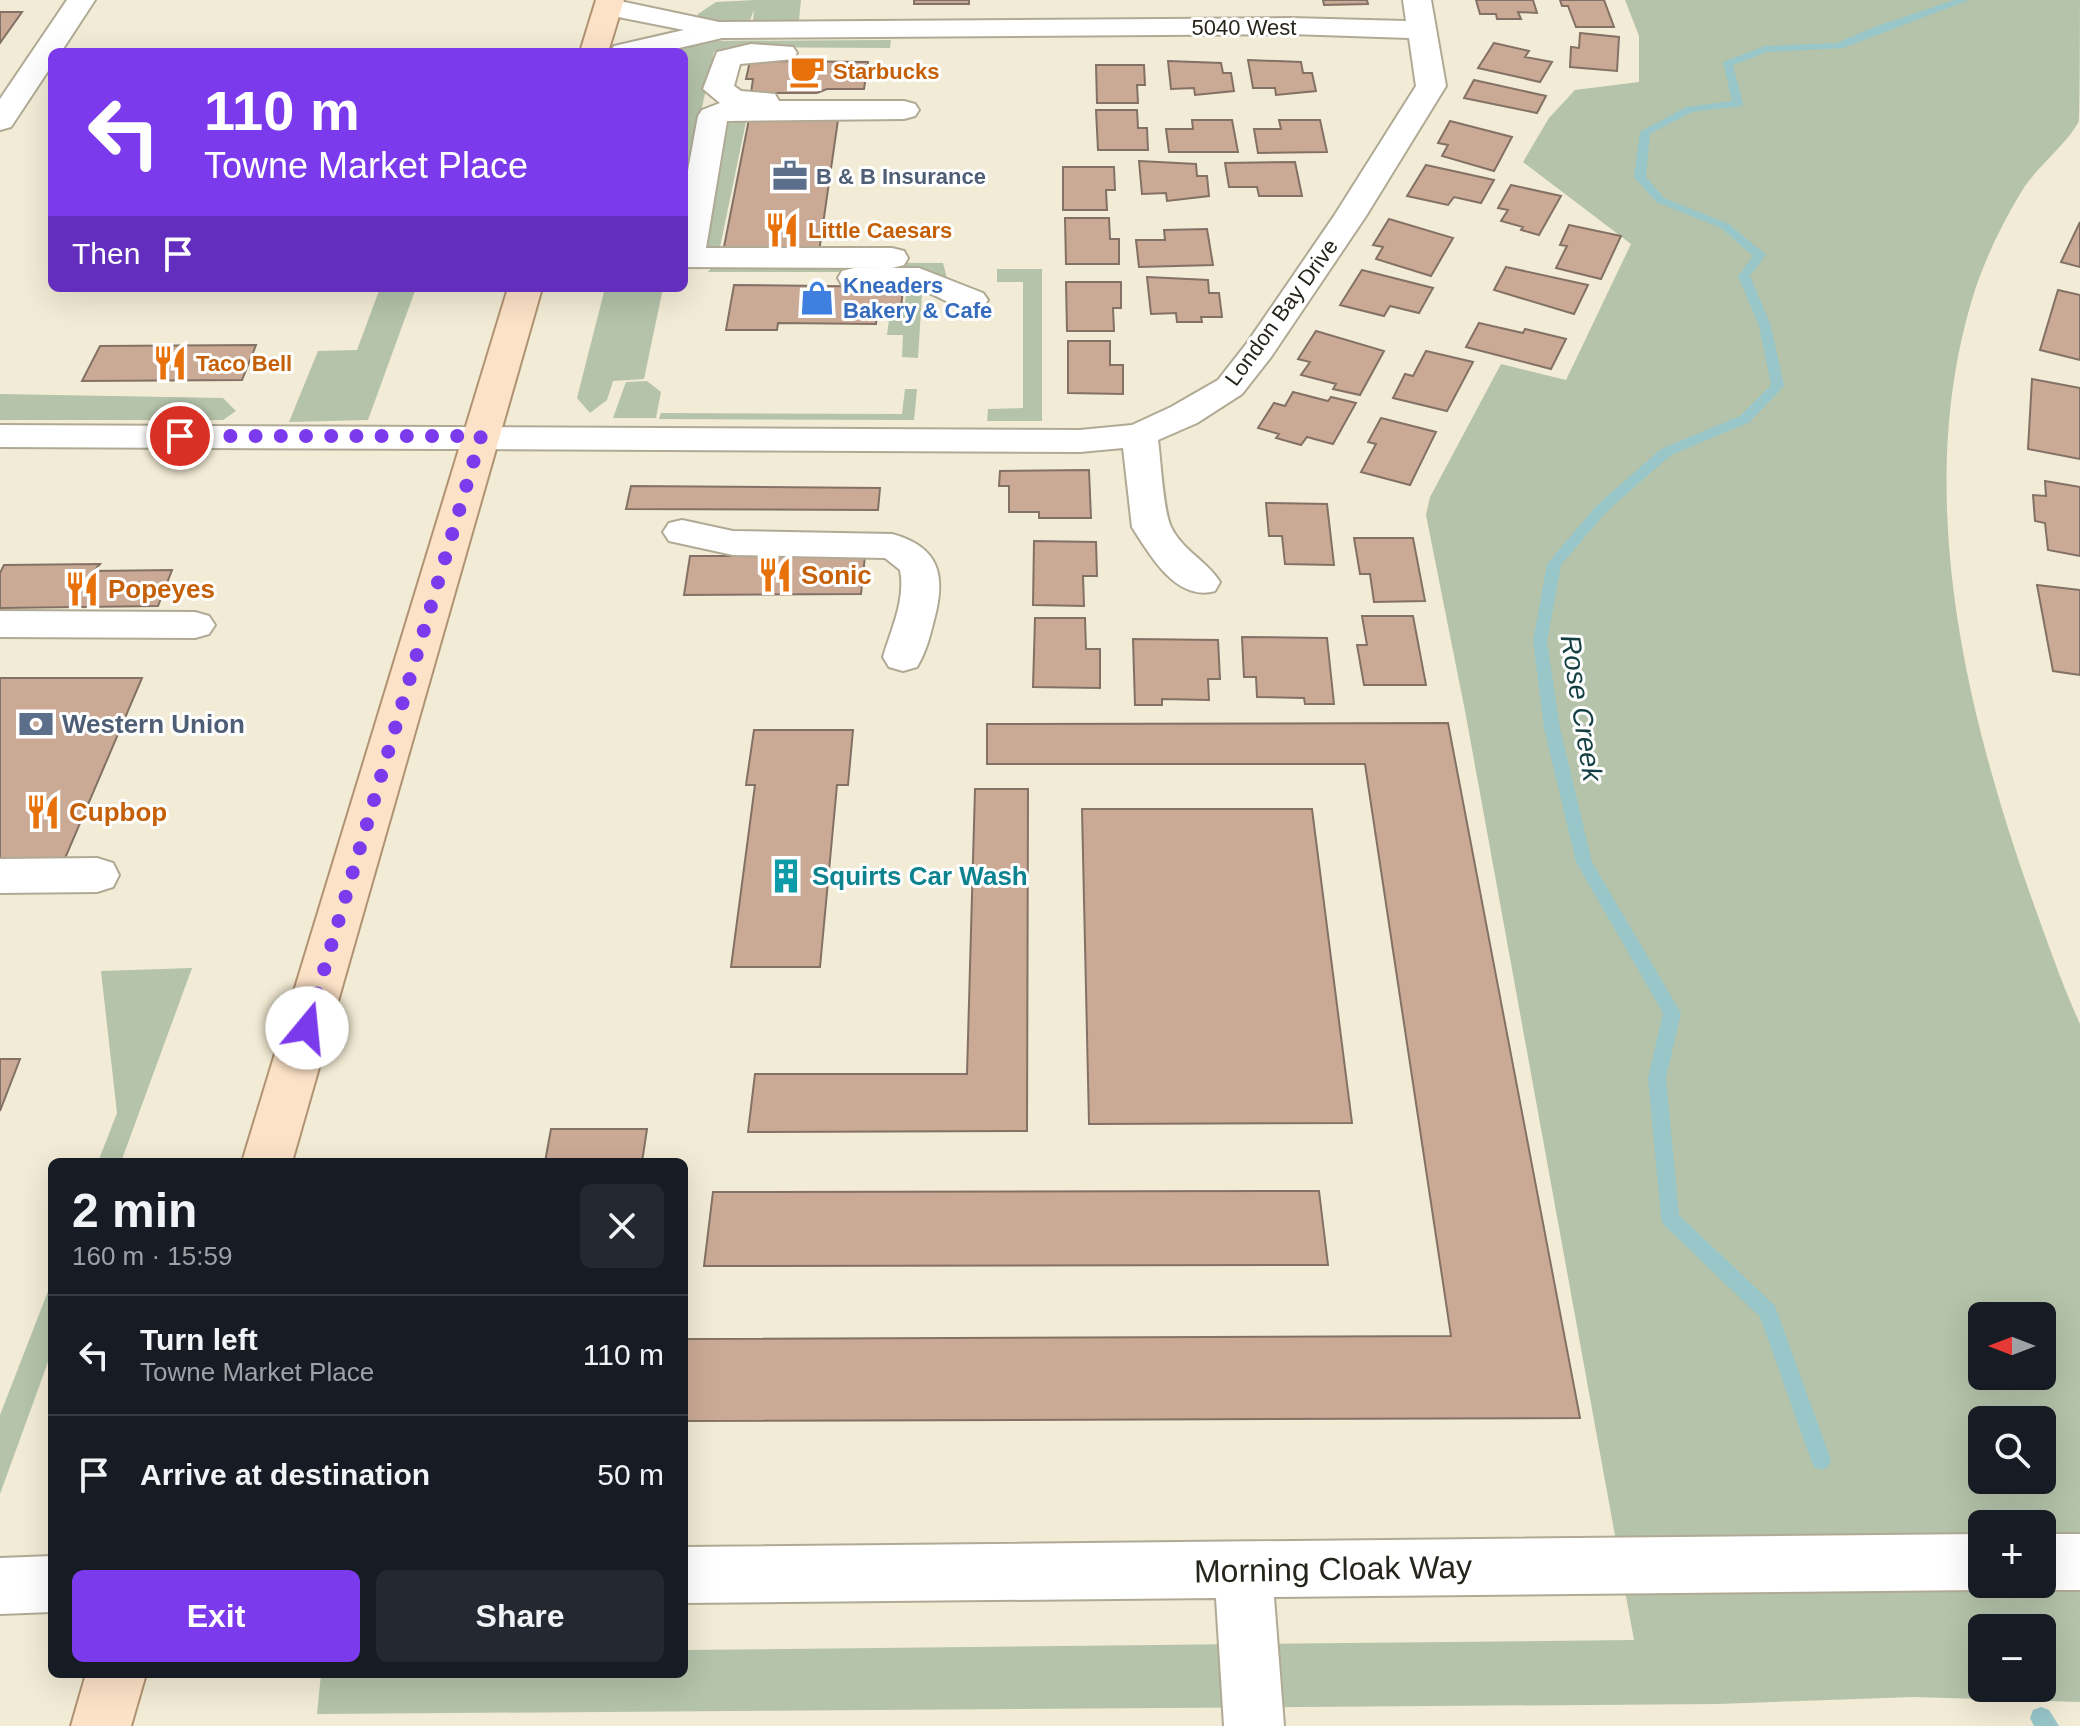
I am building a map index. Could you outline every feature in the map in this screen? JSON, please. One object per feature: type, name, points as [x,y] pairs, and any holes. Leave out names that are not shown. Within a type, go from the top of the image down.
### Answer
[{"type":"main road","points":[[595,48],[609,4]]},
{"type":"main road","points":[[268,1158],[524,292]]},
{"type":"main road","points":[[101,1726],[115,1678]]},
{"type":"street","points":[[49,48],[81,0]]},
{"type":"street","points":[[1009,0],[1009,30]]},
{"type":"street","points":[[609,4],[722,30]]},
{"type":"street","name":"5040 West","points":[[722,30],[1066,29],[1289,13],[1420,15]]},
{"type":"street","name":"London Bay Drive","points":[[0,436],[1080,441],[1139,435],[1184,415],[1230,387],[1259,350],[1350,216],[1431,86],[1420,15]]},
{"type":"street","points":[[642,48],[722,30]]},
{"type":"street","points":[[0,121],[48,49]]},
{"type":"street","points":[[688,254],[713,116],[730,110],[905,105],[735,100],[718,89],[727,58],[751,53],[909,53]]},
{"type":"street","points":[[688,271],[892,258]]},
{"type":"street","points":[[688,271],[919,278],[971,300]]},
{"type":"street","points":[[1139,435],[1151,527],[1176,561],[1201,582]]},
{"type":"street","points":[[682,532],[733,543],[892,546],[911,558],[920,571],[920,593],[903,657]]},
{"type":"street","points":[[0,624],[195,625]]},
{"type":"street","points":[[0,876],[97,875]]},
{"type":"street","name":"Morning Cloak Way","points":[[688,1575],[1968,1562]]},
{"type":"street","points":[[2056,1562],[2080,1562]]},
{"type":"street","points":[[1243,1570],[1254,1726]]},
{"type":"street","points":[[0,1586],[48,1584]]},
{"type":"green space","points":[[801,0],[799,20],[753,21],[754,10],[750,20],[698,20],[698,14],[716,2]]},
{"type":"green space","points":[[1625,0],[2080,0],[2079,121],[2025,186],[1997,236],[1975,290],[1957,365],[1948,441],[1947,518],[1954,595],[1967,672],[1985,748],[2030,894],[2080,1024],[2080,1702],[2056,1701],[2056,1614],[1968,1614],[1968,1699],[1913,1697],[1717,1704],[317,1714],[321,1678],[688,1678],[688,1650],[1634,1640],[1466,716],[1426,515],[1430,497],[1501,364],[1566,380],[1631,244],[1523,162],[1549,118],[1575,90],[1639,82],[1639,36]]},
{"type":"green space","points":[[891,40],[890,48],[729,47],[714,52],[688,172],[688,48],[666,48],[685,41]]},
{"type":"green space","points":[[747,117],[719,252],[700,248],[718,127],[736,118]]},
{"type":"green space","points":[[717,262],[943,263],[947,278],[925,272],[708,272]]},
{"type":"green space","points":[[997,269],[1042,269],[1042,421],[987,421],[988,409],[1023,408],[1023,282],[997,282]]},
{"type":"green space","points":[[907,286],[922,294],[918,358],[902,357],[903,335],[887,335],[890,312],[904,311]]},
{"type":"green space","points":[[379,292],[415,292],[368,420],[289,422],[318,351],[357,350]]},
{"type":"green space","points":[[604,292],[662,292],[644,379],[613,381],[607,400],[590,413],[577,398]]},
{"type":"green space","points":[[647,381],[661,392],[656,418],[613,418],[626,382]]},
{"type":"green space","points":[[905,389],[917,389],[914,420],[659,419],[661,413],[902,414]]},
{"type":"green space","points":[[0,394],[223,398],[236,411],[223,420],[0,420]]},
{"type":"green space","points":[[192,968],[122,1158],[100,1158],[117,1113],[101,971]]},
{"type":"green space","points":[[48,1291],[48,1362],[0,1494],[0,1415]]},
{"type":"building","points":[[914,0],[969,0],[969,4],[914,4]]},
{"type":"building","points":[[1323,0],[1367,0],[1368,4],[1324,5]]},
{"type":"building","points":[[1476,0],[1533,0],[1537,13],[1518,12],[1521,19],[1497,19],[1496,14],[1480,14]]},
{"type":"building","points":[[1560,0],[1604,0],[1614,27],[1576,27],[1568,6],[1562,6]]},
{"type":"building","points":[[0,12],[22,12],[0,43]]},
{"type":"building","points":[[1580,33],[1619,37],[1617,71],[1570,67],[1571,47],[1579,48]]},
{"type":"building","points":[[1494,43],[1529,51],[1525,57],[1552,62],[1540,82],[1478,68]]},
{"type":"building","points":[[1248,60],[1301,62],[1303,73],[1312,73],[1316,91],[1276,95],[1275,88],[1253,88]]},
{"type":"building","name":"Starbucks","points":[[750,61],[868,62],[864,89],[751,93],[753,79],[746,79]]},
{"type":"building","points":[[1168,61],[1221,63],[1223,73],[1231,73],[1234,91],[1195,95],[1194,88],[1171,89]]},
{"type":"building","points":[[1096,65],[1144,65],[1145,85],[1137,85],[1138,103],[1097,103]]},
{"type":"building","points":[[1474,80],[1546,96],[1537,113],[1464,98]]},
{"type":"building","points":[[1096,110],[1137,110],[1138,128],[1147,128],[1148,150],[1098,150]]},
{"type":"building","points":[[749,119],[838,120],[819,252],[723,252]]},
{"type":"building","points":[[1192,120],[1232,120],[1238,152],[1169,152],[1166,129],[1193,129]]},
{"type":"building","points":[[1279,120],[1320,120],[1327,152],[1258,153],[1254,129],[1281,129]]},
{"type":"building","points":[[1450,121],[1512,137],[1494,171],[1442,156],[1448,145],[1438,143]]},
{"type":"building","points":[[1139,161],[1196,164],[1197,176],[1207,176],[1209,196],[1167,201],[1166,193],[1142,194]]},
{"type":"building","points":[[1295,162],[1302,196],[1259,196],[1257,187],[1229,187],[1225,163]]},
{"type":"building","points":[[1426,165],[1494,180],[1481,203],[1454,197],[1448,205],[1407,196]]},
{"type":"building","points":[[1063,167],[1114,167],[1115,190],[1106,190],[1107,210],[1063,210]]},
{"type":"building","points":[[1511,185],[1561,196],[1539,235],[1501,221],[1508,210],[1498,208]]},
{"type":"building","points":[[1065,218],[1109,218],[1110,239],[1119,239],[1119,264],[1066,264]]},
{"type":"building","points":[[1389,219],[1453,238],[1431,276],[1376,259],[1383,247],[1373,245]]},
{"type":"building","points":[[2080,222],[2080,267],[2061,262]]},
{"type":"building","points":[[1569,225],[1621,236],[1601,279],[1556,268],[1567,246],[1560,245]]},
{"type":"building","points":[[1207,229],[1213,265],[1139,267],[1136,240],[1165,240],[1164,230]]},
{"type":"building","points":[[1506,267],[1588,285],[1574,314],[1494,290]]},
{"type":"building","points":[[1362,270],[1433,288],[1419,313],[1390,306],[1384,316],[1340,305]]},
{"type":"building","points":[[1147,277],[1208,280],[1209,293],[1219,293],[1222,317],[1201,317],[1202,322],[1177,322],[1176,313],[1151,314]]},
{"type":"building","points":[[1066,282],[1121,282],[1121,308],[1113,308],[1114,331],[1067,331]]},
{"type":"building","name":"Kneaders Bakery & Cafe","points":[[734,285],[903,287],[901,310],[877,310],[876,324],[778,323],[777,330],[726,330]]},
{"type":"building","points":[[2058,290],[2080,295],[2080,360],[2040,350]]},
{"type":"building","points":[[1479,323],[1523,333],[1525,329],[1566,339],[1551,369],[1466,347]]},
{"type":"building","points":[[1316,331],[1384,351],[1360,395],[1333,389],[1336,384],[1301,375],[1310,362],[1298,359]]},
{"type":"building","points":[[1068,341],[1110,341],[1110,365],[1123,365],[1123,394],[1068,393]]},
{"type":"building","name":"Taco Bell","points":[[256,345],[242,380],[82,381],[100,346]]},
{"type":"building","points":[[1426,351],[1473,362],[1447,411],[1393,398],[1405,374],[1413,376]]},
{"type":"building","points":[[2032,379],[2080,388],[2080,459],[2028,449]]},
{"type":"building","points":[[1293,392],[1328,401],[1331,397],[1356,403],[1333,444],[1307,437],[1301,445],[1276,438],[1279,434],[1258,428],[1274,403],[1285,406]]},
{"type":"building","points":[[1381,418],[1436,432],[1410,485],[1361,472],[1376,444],[1368,442]]},
{"type":"building","points":[[1089,470],[1091,518],[1039,518],[1039,512],[1009,512],[1009,486],[999,486],[1000,471]]},
{"type":"building","points":[[2045,481],[2080,487],[2080,556],[2048,550],[2045,523],[2035,521],[2033,495],[2046,496]]},
{"type":"building","points":[[631,486],[880,488],[878,510],[626,509]]},
{"type":"building","points":[[1266,503],[1327,504],[1334,565],[1285,564],[1282,536],[1269,536]]},
{"type":"building","points":[[1354,538],[1413,538],[1425,601],[1374,602],[1370,574],[1360,574]]},
{"type":"building","points":[[1034,541],[1096,542],[1097,576],[1083,576],[1084,606],[1033,605]]},
{"type":"building","name":"Sonic","points":[[690,556],[865,556],[861,594],[684,595]]},
{"type":"building","name":"Popeyes","points":[[100,564],[94,571],[172,570],[158,606],[0,608],[0,573],[4,565]]},
{"type":"building","points":[[2037,585],[2080,590],[2080,675],[2053,671]]},
{"type":"building","points":[[1362,616],[1413,616],[1426,685],[1364,685],[1357,645],[1367,645]]},
{"type":"building","points":[[1035,618],[1085,618],[1086,649],[1100,649],[1100,688],[1033,687]]},
{"type":"building","points":[[1242,637],[1327,638],[1334,704],[1305,704],[1304,698],[1257,697],[1256,677],[1244,677]]},
{"type":"building","points":[[1133,639],[1218,640],[1220,679],[1208,679],[1209,700],[1162,699],[1162,705],[1135,705]]},
{"type":"building","points":[[0,678],[142,678],[63,863],[0,863]]},
{"type":"building","points":[[1448,723],[1580,1418],[688,1421],[688,1339],[1451,1336],[1365,764],[987,764],[987,724]]},
{"type":"building","name":"Squirts Car Wash","points":[[754,730],[853,730],[848,785],[837,785],[820,967],[731,967],[755,785],[746,785]]},
{"type":"building","points":[[975,789],[1028,789],[1027,1131],[748,1132],[755,1074],[967,1074]]},
{"type":"building","points":[[1082,809],[1312,809],[1352,1123],[1089,1124]]},
{"type":"building","points":[[0,1059],[20,1059],[0,1111]]},
{"type":"building","points":[[551,1129],[647,1129],[643,1158],[546,1158]]},
{"type":"building","points":[[1319,1191],[1328,1265],[704,1266],[713,1192]]},
{"type":"waterway","name":"Rose Creek","points":[[1821,1460],[1768,1312],[1670,1218],[1657,1078],[1672,1013],[1584,862],[1552,728],[1540,641],[1554,564],[1602,508],[1666,452],[1745,419],[1778,386],[1765,326],[1744,276],[1760,255],[1725,226],[1660,200],[1640,177],[1645,132],[1690,109],[1738,104],[1727,64],[1765,49],[1839,46],[1964,0]]},
{"type":"waterway","name":"Rose Creek","points":[[2041,1718],[2048,1726]]},
{"type":"place","name":"Starbucks","points":[[807,71]]},
{"type":"place","name":"B & B Insurance","points":[[790,176]]},
{"type":"place","name":"Little Caesars","points":[[782,230]]},
{"type":"place","name":"Kneaders Bakery & Cafe","points":[[817,298]]},
{"type":"place","name":"Taco Bell","points":[[170,363]]},
{"type":"place","name":"Sonic","points":[[775,575]]},
{"type":"place","name":"Popeyes","points":[[82,589]]},
{"type":"place","name":"Western Union","points":[[36,724]]},
{"type":"place","name":"Cupbop","points":[[43,812]]},
{"type":"place","name":"Squirts Car Wash","points":[[786,876]]},
{"type":"route","points":[[180,436],[481,436],[307,1028]]}]
